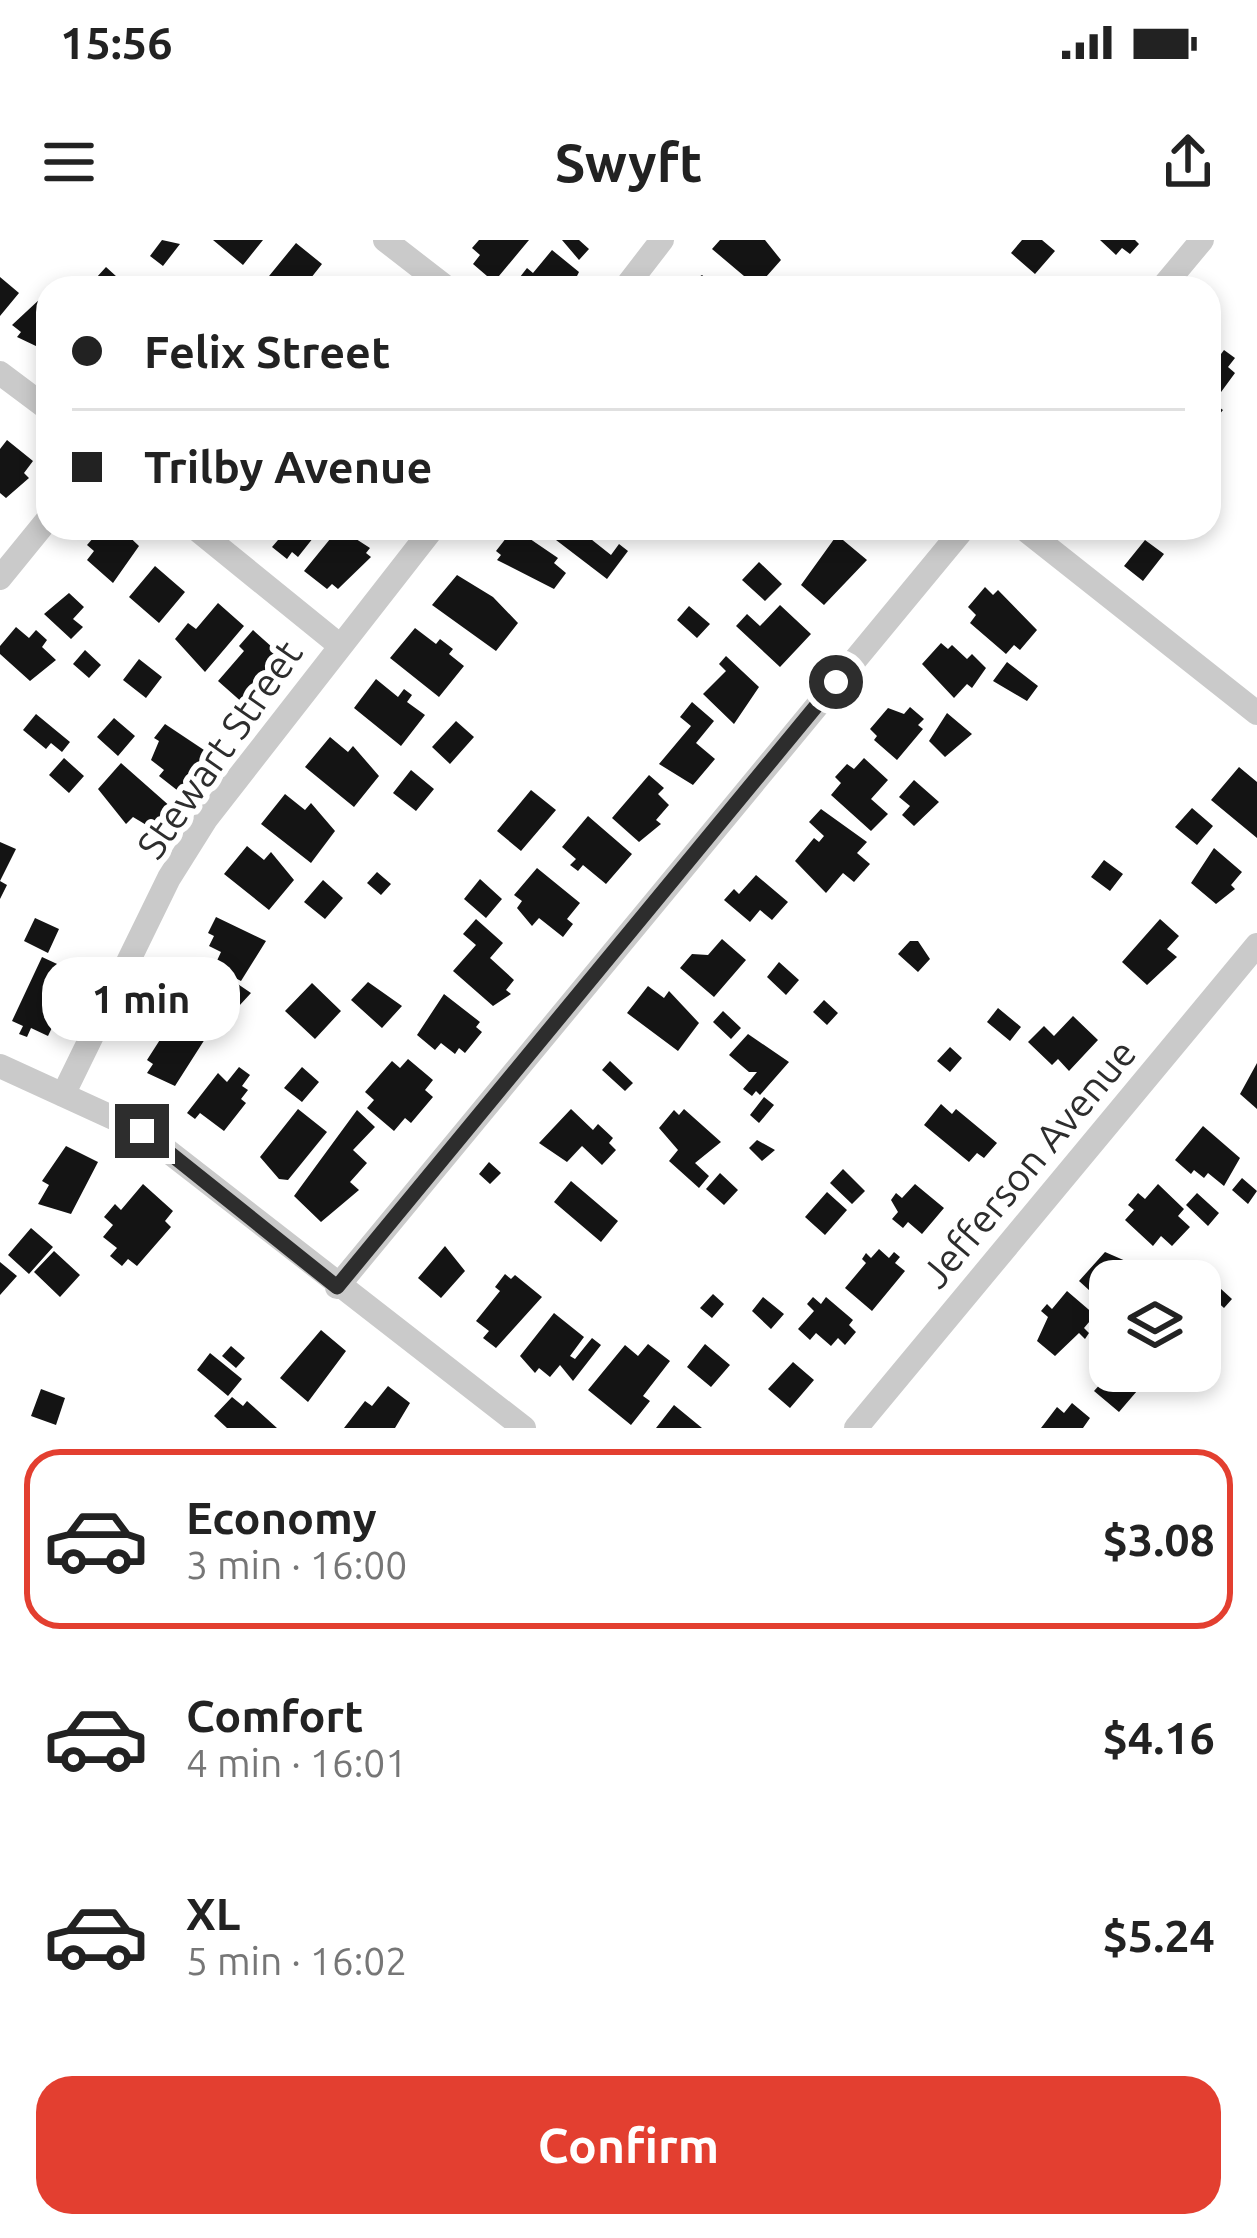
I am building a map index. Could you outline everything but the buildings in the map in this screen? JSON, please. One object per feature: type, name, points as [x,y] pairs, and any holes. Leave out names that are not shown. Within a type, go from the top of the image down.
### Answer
[{"type":"street","points":[[385,240],[432,276]]},
{"type":"street","points":[[634,276],[662,240]]},
{"type":"street","points":[[1172,276],[1202,240]]},
{"type":"street","points":[[0,373],[36,401]]},
{"type":"street","points":[[0,578],[36,534]]},
{"type":"street","points":[[210,540],[338,644]]},
{"type":"street","name":"Stewart Street","points":[[62,1095],[169,878],[206,819],[423,540]]},
{"type":"street","points":[[337,1287],[954,540]]},
{"type":"street","points":[[1037,540],[1257,713]]},
{"type":"street","name":"Jefferson Avenue","points":[[856,1428],[1257,945]]},
{"type":"street","points":[[0,1066],[142,1131],[524,1428]]},
{"type":"route","points":[[142,1131],[337,1287],[461,1131],[836,682]]}]
